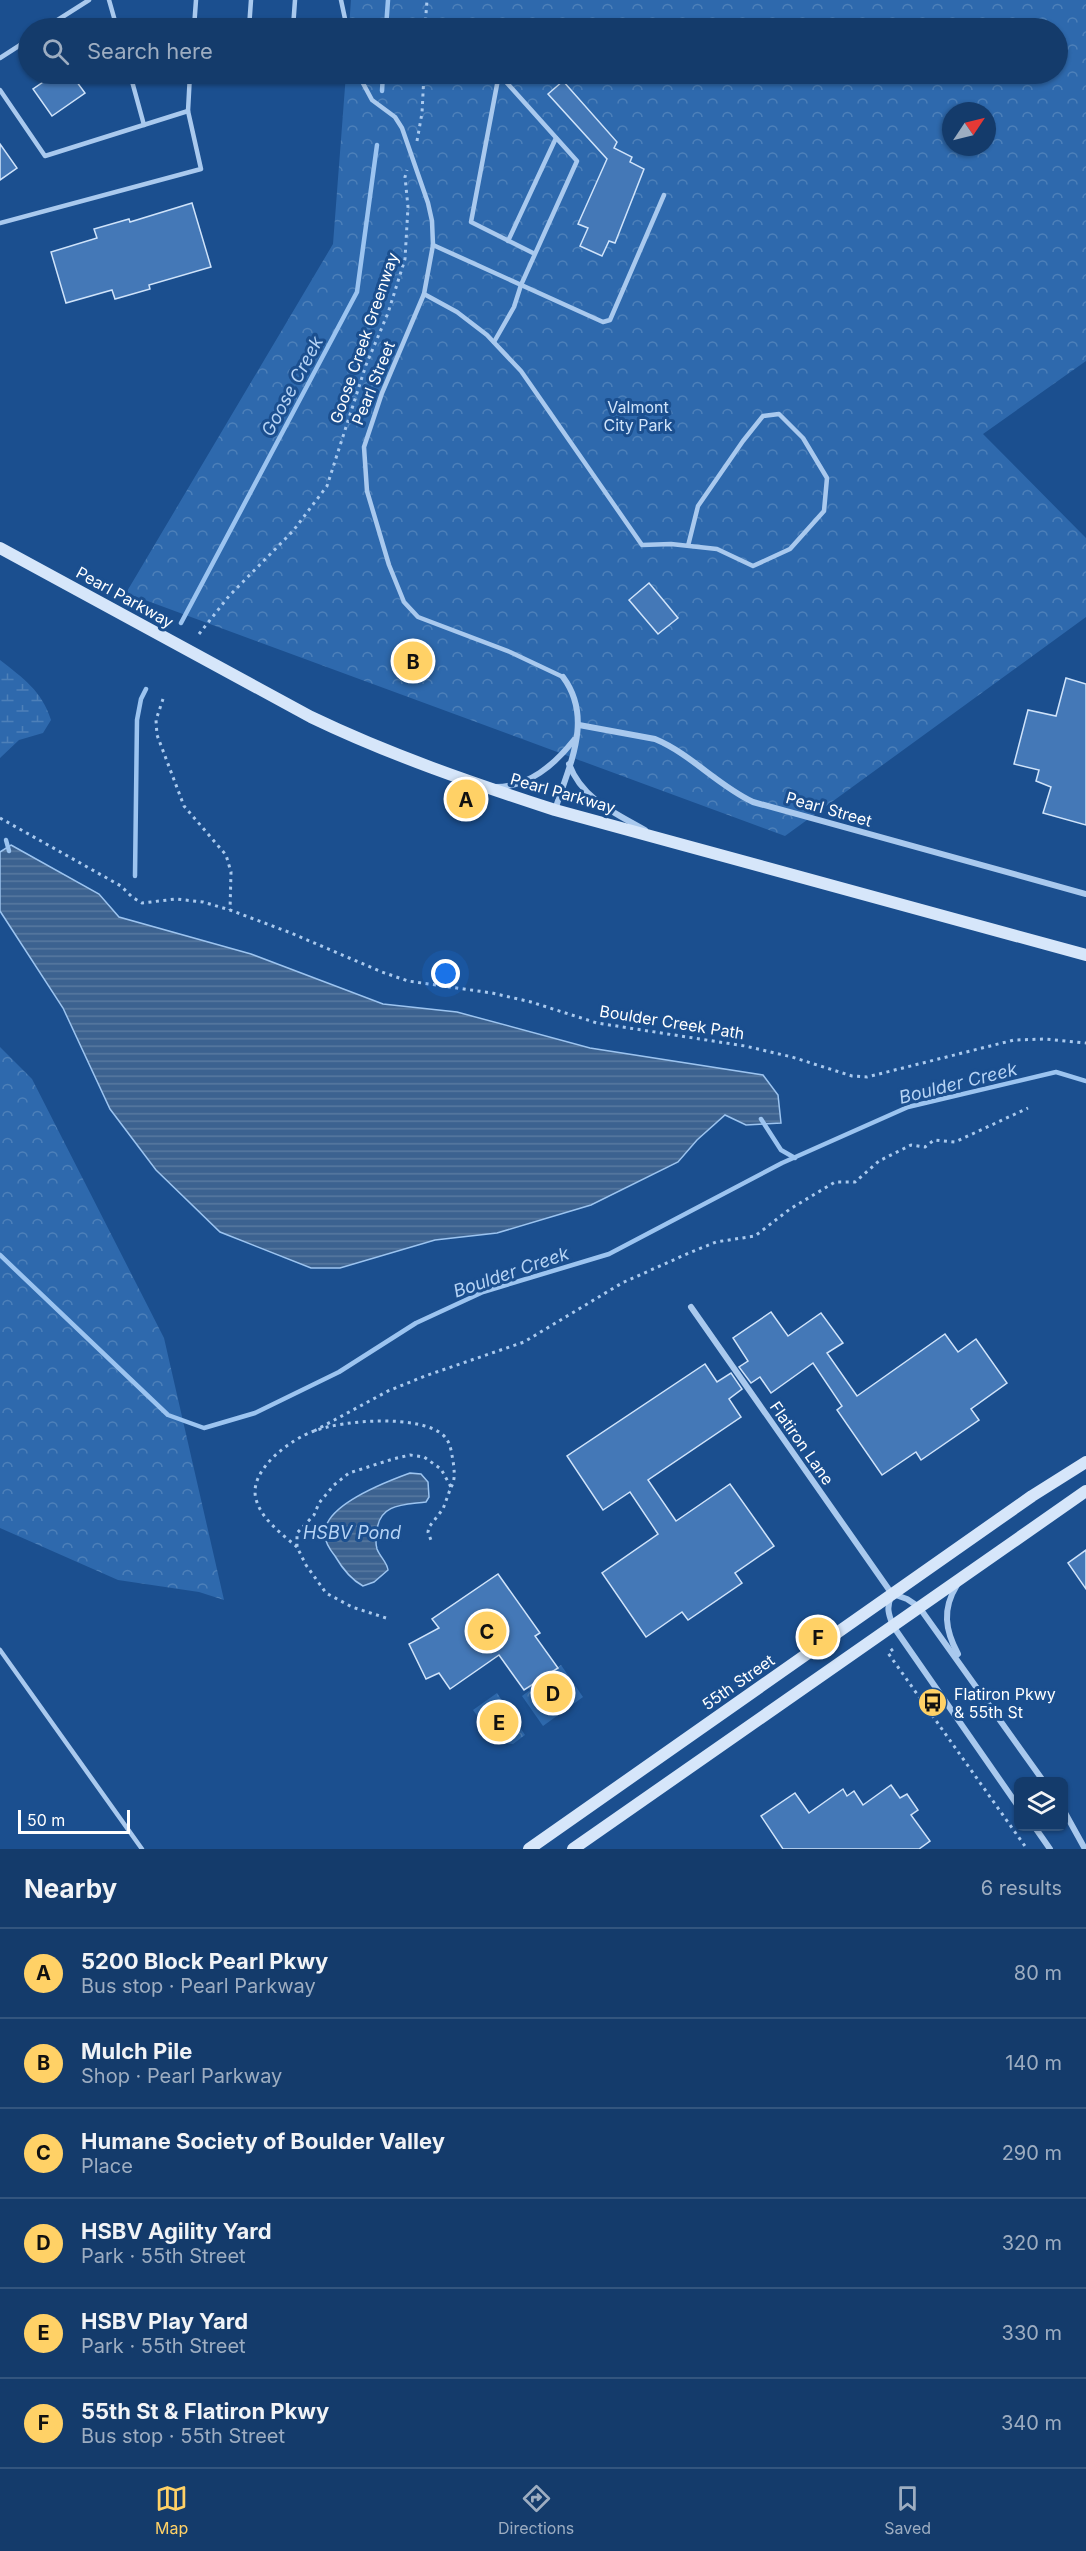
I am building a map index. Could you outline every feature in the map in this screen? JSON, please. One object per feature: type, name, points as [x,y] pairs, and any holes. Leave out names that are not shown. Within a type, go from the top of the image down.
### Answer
[{"type":"main road","name":"Pearl Parkway","points":[[0,548],[311,717],[363,742],[555,810],[1086,955]]},
{"type":"main road","name":"55th Street","points":[[529,1849],[1040,1491],[1086,1462]]},
{"type":"main road","points":[[573,1849],[1086,1491]]},
{"type":"street","name":"Pearl Street","points":[[555,810],[579,725],[576,699],[563,677]]},
{"type":"street","name":"Pearl Street","points":[[579,725],[654,739],[683,753],[724,787],[753,802],[1086,894]]},
{"type":"street","points":[[485,787],[510,786],[532,778],[557,759],[576,737]]},
{"type":"street","points":[[569,763],[581,787],[595,801],[659,837]]},
{"type":"street","name":"Flatiron Lane","points":[[691,1307],[892,1594]]},
{"type":"street","points":[[964,1576],[952,1592],[946,1617],[949,1635],[966,1671]]},
{"type":"street","points":[[1014,1800],[893,1626],[888,1604],[892,1594],[907,1599],[919,1607],[1040,1777]]},
{"type":"street","points":[[1068,1818],[1085,1849]]},
{"type":"street","points":[[1037,1831],[1050,1849]]},
{"type":"lane","points":[[61,18],[89,0]]},
{"type":"lane","points":[[109,0],[114,18]]},
{"type":"lane","points":[[195,18],[196,0]]},
{"type":"lane","points":[[250,18],[251,0]]},
{"type":"lane","points":[[294,18],[295,0]]},
{"type":"lane","points":[[341,0],[345,18]]},
{"type":"lane","points":[[0,58],[18,46]]},
{"type":"lane","points":[[133,84],[144,125]]},
{"type":"lane","points":[[0,223],[201,169],[188,111],[189,84]]},
{"type":"lane","name":"Pearl Street","points":[[363,84],[372,100],[395,117],[402,128],[413,156],[432,221],[433,245],[424,294],[382,393],[364,447],[367,491],[396,586],[410,611],[418,617],[510,651],[563,677]]},
{"type":"lane","points":[[497,84],[471,222],[535,254]]},
{"type":"lane","points":[[494,342],[507,322],[521,285],[577,161],[508,84]]},
{"type":"lane","points":[[0,90],[45,156],[188,111]]},
{"type":"lane","points":[[508,241],[556,138]]},
{"type":"lane","points":[[433,245],[603,322],[610,320],[664,195]]},
{"type":"lane","points":[[424,294],[457,312],[494,342],[521,370],[642,545],[717,549],[753,566],[790,549],[824,511],[827,478],[803,438],[778,414],[763,416],[742,441],[698,506],[688,546]]},
{"type":"lane","points":[[0,1650],[140,1848]]},
{"type":"path","points":[[426,18],[427,0]]},
{"type":"path","name":"Goose Creek Greenway","points":[[198,634],[229,596],[293,531],[327,486],[366,365],[388,313],[405,259],[408,207],[405,177],[413,156],[422,113],[423,84]]},
{"type":"path","points":[[163,699],[156,720],[157,735],[184,806],[226,855],[231,872],[230,910]]},
{"type":"path","name":"Boulder Creek Path","points":[[0,818],[121,886],[142,903],[176,899],[203,902],[291,933],[408,981],[492,993],[622,1029],[745,1046],[792,1057],[852,1076],[867,1077],[1014,1040],[1045,1039],[1086,1043]]},
{"type":"path","points":[[386,1618],[352,1607],[326,1593],[297,1547],[267,1520],[255,1498],[258,1478],[266,1462],[314,1431],[388,1391],[435,1372],[525,1342],[622,1283],[689,1252],[716,1242],[755,1236],[766,1225],[820,1190],[835,1182],[855,1182],[879,1161],[911,1144],[925,1147],[934,1140],[955,1142],[1028,1108]]},
{"type":"path","points":[[314,1431],[370,1420],[408,1423],[435,1430],[445,1436],[450,1444],[455,1478],[443,1509],[429,1527],[428,1532],[432,1543]]},
{"type":"path","points":[[297,1547],[297,1533],[314,1515],[319,1503],[334,1485],[349,1473],[410,1455],[432,1461],[452,1487]]},
{"type":"path","points":[[893,1649],[888,1653],[1027,1849]]},
{"type":"green space","name":"Valmont City Park","points":[[351,0],[1086,0],[1086,361],[983,434],[1086,538],[1086,617],[785,836],[126,593],[333,244],[345,84],[1068,84],[1068,18],[350,18]]},
{"type":"green space","points":[[0,660],[37,693],[51,720],[43,733],[19,740],[0,758]]},
{"type":"green space","points":[[0,1047],[32,1079],[164,1338],[224,1600],[199,1592],[118,1580],[0,1528]]},
{"type":"green space","points":[[561,1665],[583,1697],[543,1726],[522,1696],[530,1690],[528,1688]]},
{"type":"green space","points":[[497,1693],[525,1735],[513,1744],[497,1742],[473,1710]]},
{"type":"water","points":[[11,845],[99,894],[119,917],[251,954],[383,1004],[457,1012],[590,1048],[763,1075],[778,1095],[781,1123],[746,1125],[725,1115],[697,1140],[678,1162],[591,1205],[497,1233],[435,1240],[340,1268],[311,1268],[220,1232],[156,1170],[110,1109],[63,1008],[0,911],[0,852]]},
{"type":"water","name":"HSBV Pond","points":[[410,1473],[421,1474],[428,1482],[429,1497],[426,1502],[395,1507],[383,1515],[379,1521],[376,1544],[388,1570],[374,1582],[363,1586],[347,1573],[330,1549],[325,1538],[327,1524],[334,1514],[358,1496]]},
{"type":"building","points":[[40,84],[78,84],[85,93],[52,116],[33,89]]},
{"type":"building","points":[[560,84],[566,84],[617,142],[614,148],[632,157],[630,162],[644,169],[615,243],[609,241],[602,256],[580,246],[588,228],[578,224],[607,159],[548,94]]},
{"type":"building","points":[[0,144],[17,168],[0,180]]},
{"type":"building","points":[[192,203],[211,267],[149,285],[150,289],[115,299],[112,290],[66,303],[51,252],[97,238],[94,229],[129,219],[130,222]]},
{"type":"building","points":[[649,583],[678,618],[658,634],[629,600]]},
{"type":"building","points":[[1066,678],[1086,684],[1086,825],[1043,813],[1051,787],[1036,781],[1039,770],[1014,764],[1028,710],[1056,716]]},
{"type":"building","points":[[771,1312],[788,1336],[821,1313],[843,1343],[827,1353],[857,1396],[945,1334],[958,1352],[976,1339],[1007,1383],[971,1409],[979,1420],[921,1460],[916,1452],[882,1475],[837,1410],[842,1406],[813,1363],[771,1393],[760,1377],[751,1383],[739,1367],[748,1361],[733,1338]]},
{"type":"building","points":[[705,1364],[717,1382],[731,1373],[742,1389],[729,1399],[741,1417],[648,1480],[676,1521],[730,1484],[774,1546],[735,1573],[742,1583],[688,1620],[682,1612],[646,1637],[602,1573],[658,1534],[630,1492],[603,1510],[567,1456]]},
{"type":"building","points":[[1086,1550],[1086,1589],[1068,1563]]},
{"type":"building","points":[[498,1574],[540,1633],[535,1636],[558,1668],[524,1690],[499,1655],[450,1689],[439,1673],[426,1679],[409,1644],[439,1628],[432,1619]]},
{"type":"building","points":[[891,1785],[900,1798],[907,1794],[918,1810],[911,1815],[930,1841],[919,1849],[783,1849],[761,1816],[795,1793],[809,1813],[843,1789],[847,1796],[854,1791],[863,1805]]},
{"type":"waterway","name":"Goose Creek","points":[[387,18],[388,0]]},
{"type":"waterway","name":"Goose Creek","points":[[382,84],[382,91]]},
{"type":"waterway","name":"Goose Creek","points":[[181,623],[357,292],[377,145]]},
{"type":"waterway","name":"Goose Creek","points":[[135,876],[137,720],[141,699],[146,689]]},
{"type":"waterway","points":[[6,840],[9,851]]},
{"type":"waterway","name":"Boulder Creek","points":[[0,1255],[168,1415],[204,1428],[255,1413],[339,1372],[416,1323],[483,1292],[609,1254],[782,1163],[908,1107],[1056,1072],[1086,1081]]},
{"type":"waterway","points":[[761,1119],[781,1150],[795,1158]]},
{"type":"place","name":"Mulch Pile","points":[[413,661]]},
{"type":"place","name":"5200 Block Pearl Pkwy","points":[[466,799]]},
{"type":"place","name":"Humane Society of Boulder Valley","points":[[487,1631]]},
{"type":"place","name":"55th St & Flatiron Pkwy","points":[[818,1637]]},
{"type":"place","name":"HSBV Agility Yard","points":[[553,1693]]},
{"type":"place","name":"Flatiron Pkwy & 55th St","points":[[933,1703]]},
{"type":"place","name":"HSBV Play Yard","points":[[499,1722]]}]
